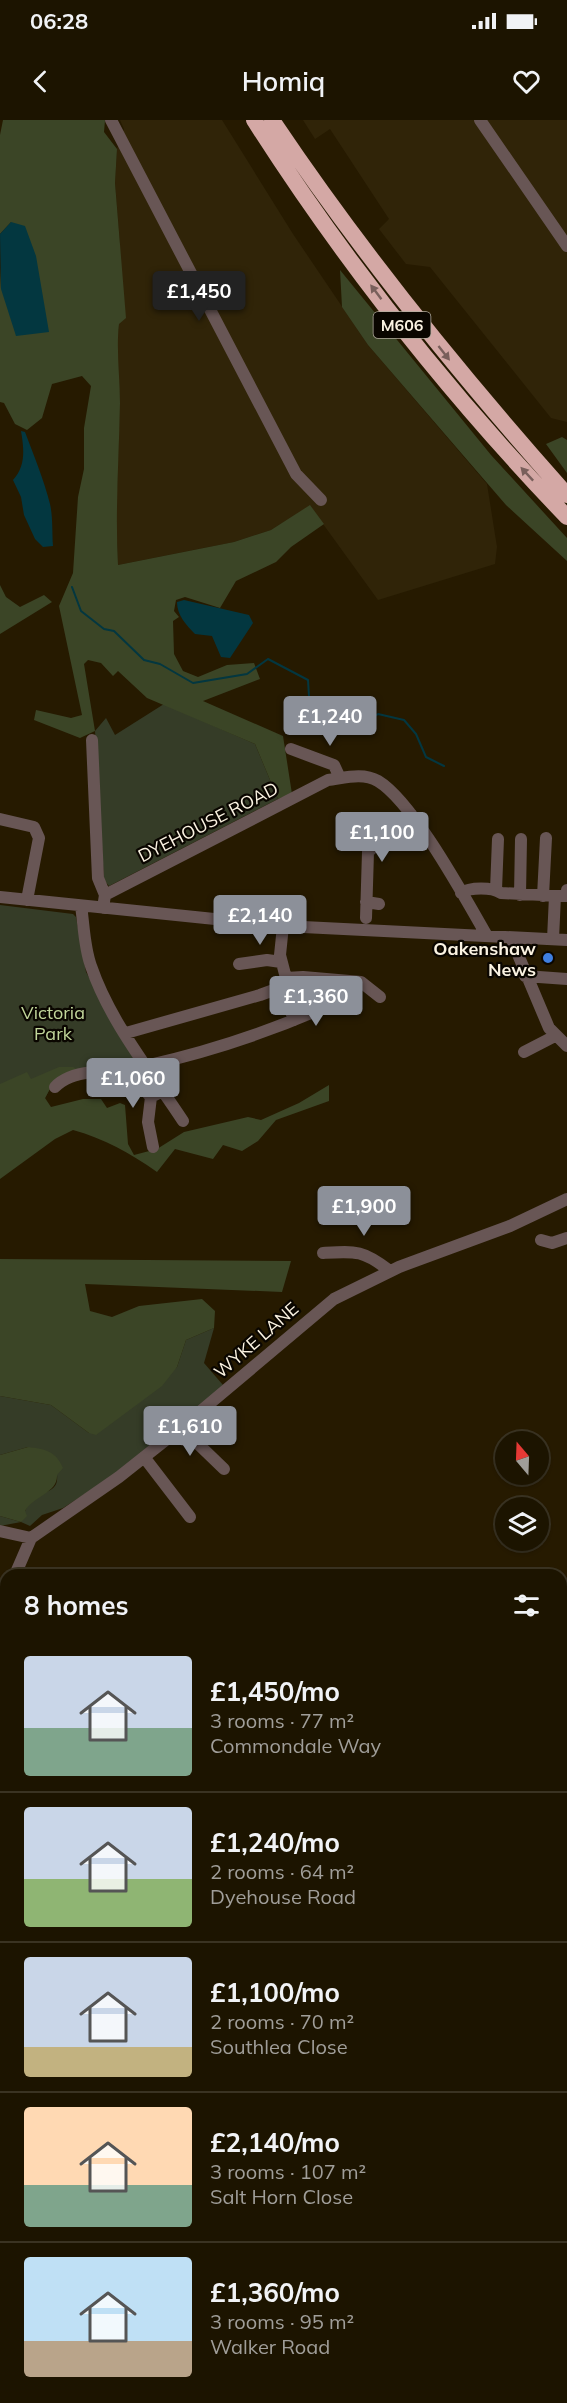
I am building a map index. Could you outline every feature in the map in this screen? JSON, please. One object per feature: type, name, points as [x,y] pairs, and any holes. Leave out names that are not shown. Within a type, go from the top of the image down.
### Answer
[{"type":"highway","name":"M606","points":[[246,120],[275,153]]},
{"type":"highway","name":"M606","points":[[254,120],[275,153],[434,366],[507,452],[567,517]]},
{"type":"highway","name":"M606","points":[[272,120],[358,242],[451,363],[567,495]]},
{"type":"highway","name":"M606","points":[[286,120],[333,194],[358,242]]},
{"type":"street","points":[[111,120],[296,474],[321,500]]},
{"type":"street","points":[[480,120],[567,246]]},
{"type":"street","points":[[92,740],[99,878],[105,895],[103,908]]},
{"type":"street","points":[[291,749],[334,765],[340,778]]},
{"type":"street","name":"DYEHOUSE ROAD","points":[[105,895],[328,780],[357,776],[377,780],[411,814],[487,936]]},
{"type":"street","points":[[366,918],[368,852],[411,814]]},
{"type":"street","points":[[0,819],[34,827],[39,838],[27,900]]},
{"type":"street","points":[[546,838],[555,896],[553,939]]},
{"type":"street","points":[[496,890],[498,839]]},
{"type":"street","points":[[520,895],[521,839]]},
{"type":"street","points":[[461,892],[467,889],[496,890],[501,893],[520,895],[555,896],[567,890]]},
{"type":"street","points":[[0,897],[283,927],[567,940]]},
{"type":"street","points":[[366,902],[379,904]]},
{"type":"street","points":[[81,906],[90,963],[101,991],[145,1066],[183,1121]]},
{"type":"street","points":[[283,927],[281,962],[294,1020]]},
{"type":"street","points":[[511,938],[549,1028],[567,1046]]},
{"type":"street","points":[[239,964],[267,960],[281,962]]},
{"type":"street","points":[[525,975],[567,979]]},
{"type":"street","points":[[126,1033],[260,996],[284,982],[303,977],[361,982],[380,998]]},
{"type":"street","points":[[145,1066],[204,1053],[325,1007]]},
{"type":"street","points":[[524,1052],[555,1036]]},
{"type":"street","points":[[55,1087],[63,1079],[93,1073],[119,1073],[132,1078],[151,1097]]},
{"type":"street","points":[[153,1147],[148,1122],[148,1107],[151,1097],[163,1090]]},
{"type":"street","name":"WYKE LANE","points":[[31,1538],[177,1431],[334,1299],[390,1271],[510,1226],[566,1201]]},
{"type":"street","points":[[541,1240],[552,1243],[567,1238]]},
{"type":"street","points":[[323,1253],[356,1251],[369,1255],[390,1271]]},
{"type":"street","points":[[177,1431],[184,1440],[195,1441],[224,1469]]},
{"type":"street","points":[[144,1457],[190,1517]]},
{"type":"street","points":[[0,1531],[31,1538],[18,1569]]},
{"type":"shaded area","points":[[120,120],[222,120],[293,234],[368,345],[487,484],[497,547],[495,564],[378,600],[310,506],[271,530],[234,542],[118,565],[116,518],[120,400],[117,343],[120,244],[115,183],[117,149],[124,129]]},
{"type":"shaded area","points":[[303,120],[567,120],[567,422],[551,418],[430,267],[406,264],[379,229],[389,219],[330,129],[315,139]]},
{"type":"green space","points":[[3,120],[105,120],[104,132],[117,149],[115,183],[126,318],[119,324],[118,334],[120,403],[118,565],[234,542],[271,530],[310,505],[324,524],[291,547],[276,562],[236,581],[220,608],[185,597],[176,600],[174,611],[179,617],[173,621],[174,654],[183,671],[198,677],[227,665],[254,663],[260,679],[203,701],[283,736],[292,794],[278,799],[255,744],[147,698],[118,671],[113,676],[101,663],[88,660],[84,664],[95,731],[80,738],[34,720],[36,710],[71,718],[82,715],[59,606],[73,573],[78,497],[84,469],[84,428],[91,386],[82,376],[52,384],[42,418],[27,430],[15,424],[4,403],[0,402],[0,267],[1,289],[11,222],[0,234],[0,135]]},
{"type":"green space","points":[[340,270],[491,455],[567,538],[567,561],[506,505],[368,345],[342,307]]},
{"type":"green space","points":[[562,437],[567,440],[567,473],[546,444]]},
{"type":"green space","points":[[0,585],[6,597],[20,607],[44,595],[52,602],[0,634]]},
{"type":"green space","points":[[164,704],[255,744],[278,799],[109,886],[104,880],[95,731],[106,718],[115,735]]},
{"type":"green space","name":"Victoria Park","points":[[0,905],[73,914],[76,917],[86,972],[151,1088],[126,1071],[115,1068],[94,1070],[53,1083],[45,1098],[0,1130]]},
{"type":"green space","points":[[59,1067],[73,1067],[80,1071],[53,1083],[45,1098],[51,1107],[83,1099],[101,1099],[107,1108],[120,1103],[125,1105],[128,1144],[134,1155],[157,1149],[184,1132],[248,1117],[261,1120],[299,1103],[329,1085],[329,1101],[276,1120],[258,1141],[242,1151],[223,1145],[213,1159],[175,1149],[157,1172],[117,1147],[73,1130],[55,1139],[0,1179],[0,1084],[27,1072],[31,1079]]},
{"type":"green space","points":[[0,1259],[291,1261],[282,1292],[85,1284],[90,1311],[112,1317],[139,1306],[202,1299],[215,1311],[214,1328],[186,1340],[177,1367],[162,1386],[96,1435],[89,1433],[51,1405],[0,1396]]},
{"type":"green space","points":[[214,1328],[204,1363],[223,1385],[196,1411],[108,1479],[63,1508],[42,1515],[30,1526],[21,1522],[30,1502],[53,1488],[57,1475],[28,1447],[0,1455],[0,1396],[51,1405],[89,1433],[177,1367],[186,1340]]},
{"type":"green space","points":[[28,1447],[53,1454],[63,1468],[57,1475],[54,1486],[29,1506],[25,1511],[27,1516],[21,1522],[0,1516],[0,1455]]},
{"type":"green space","points":[[0,1516],[21,1522],[0,1526]]},
{"type":"water","points":[[11,222],[25,226],[36,256],[49,332],[16,336],[1,289],[0,234]]},
{"type":"water","points":[[21,431],[25,432],[48,495],[52,514],[53,546],[43,547],[35,539],[24,515],[21,497],[13,480],[22,463]]},
{"type":"water","points":[[184,600],[249,615],[253,623],[230,658],[221,657],[212,636],[195,634],[185,623],[180,615],[177,602]]},
{"type":"waterway","points":[[72,587],[81,611],[104,629],[114,631],[144,660],[160,664],[193,683],[247,674],[268,659],[308,680],[310,713],[319,729],[359,727],[378,714],[404,720],[416,734],[426,757],[444,766]]},
{"type":"place","name":"Oakenshaw News","points":[[548,958]]}]
